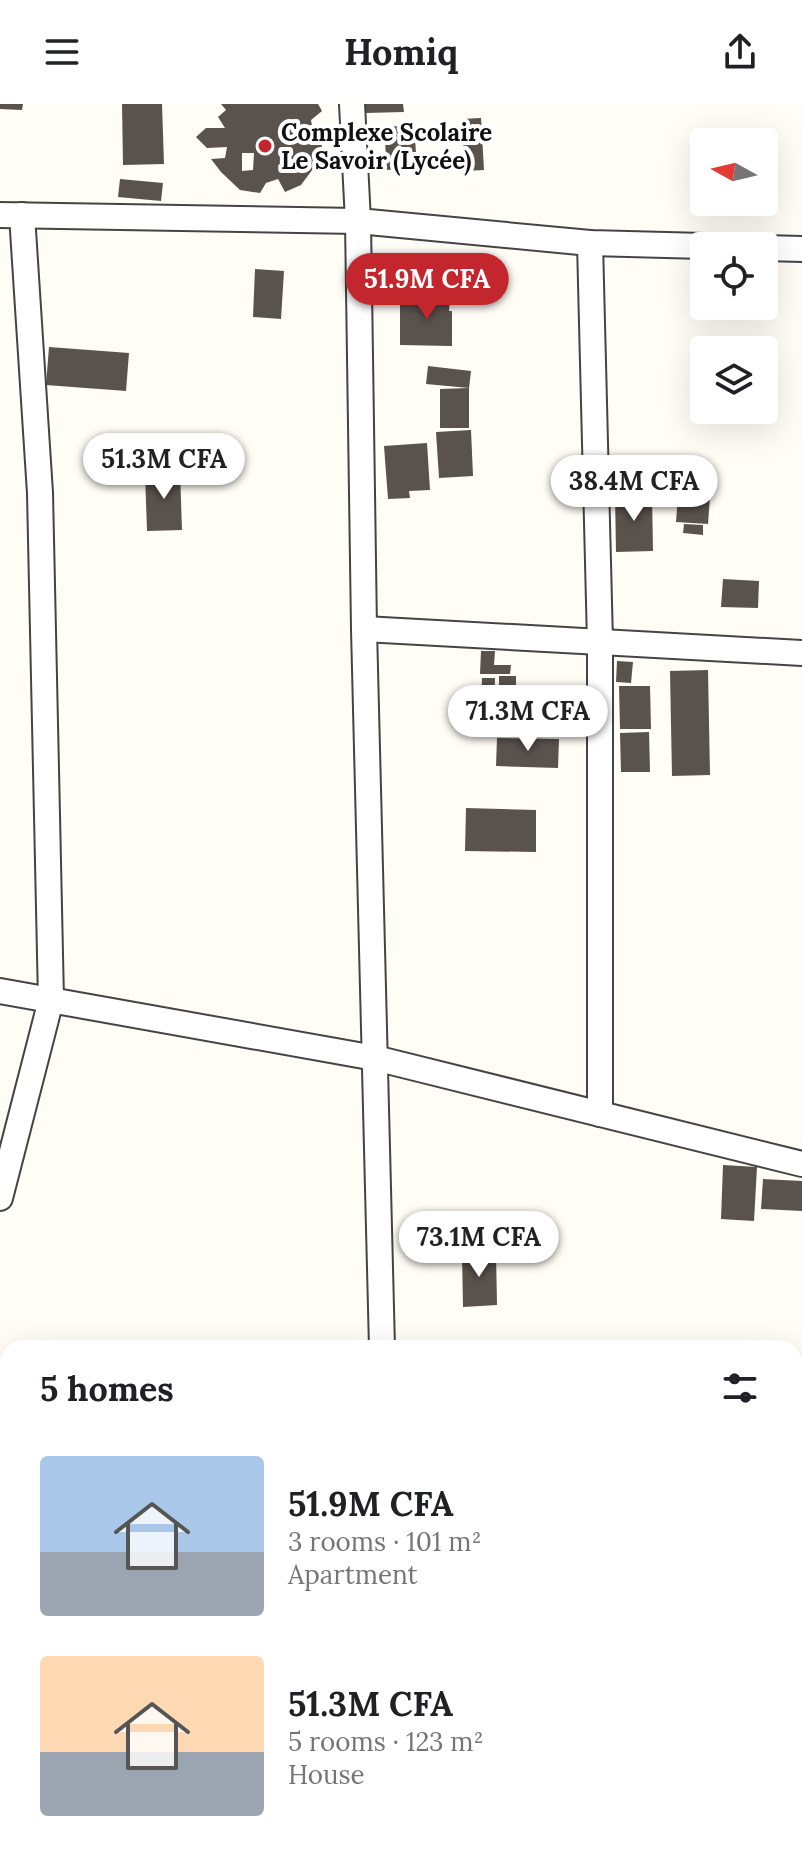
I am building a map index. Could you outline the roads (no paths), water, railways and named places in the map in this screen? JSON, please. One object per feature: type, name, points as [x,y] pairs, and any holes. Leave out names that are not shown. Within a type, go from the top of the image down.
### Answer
[{"type":"street","points":[[352,104],[358,221],[364,629],[382,1340]]},
{"type":"street","points":[[0,1198],[51,1000],[40,493],[11,215],[358,221],[590,243],[690,246]]},
{"type":"street","points":[[590,243],[600,642],[600,1114]]},
{"type":"street","points":[[778,248],[802,249]]},
{"type":"street","points":[[364,629],[802,653]]},
{"type":"street","points":[[0,991],[375,1058],[802,1164]]},
{"type":"place","name":"Complexe Scolaire Le Savoir (Lycée)","points":[[265,146]]}]
